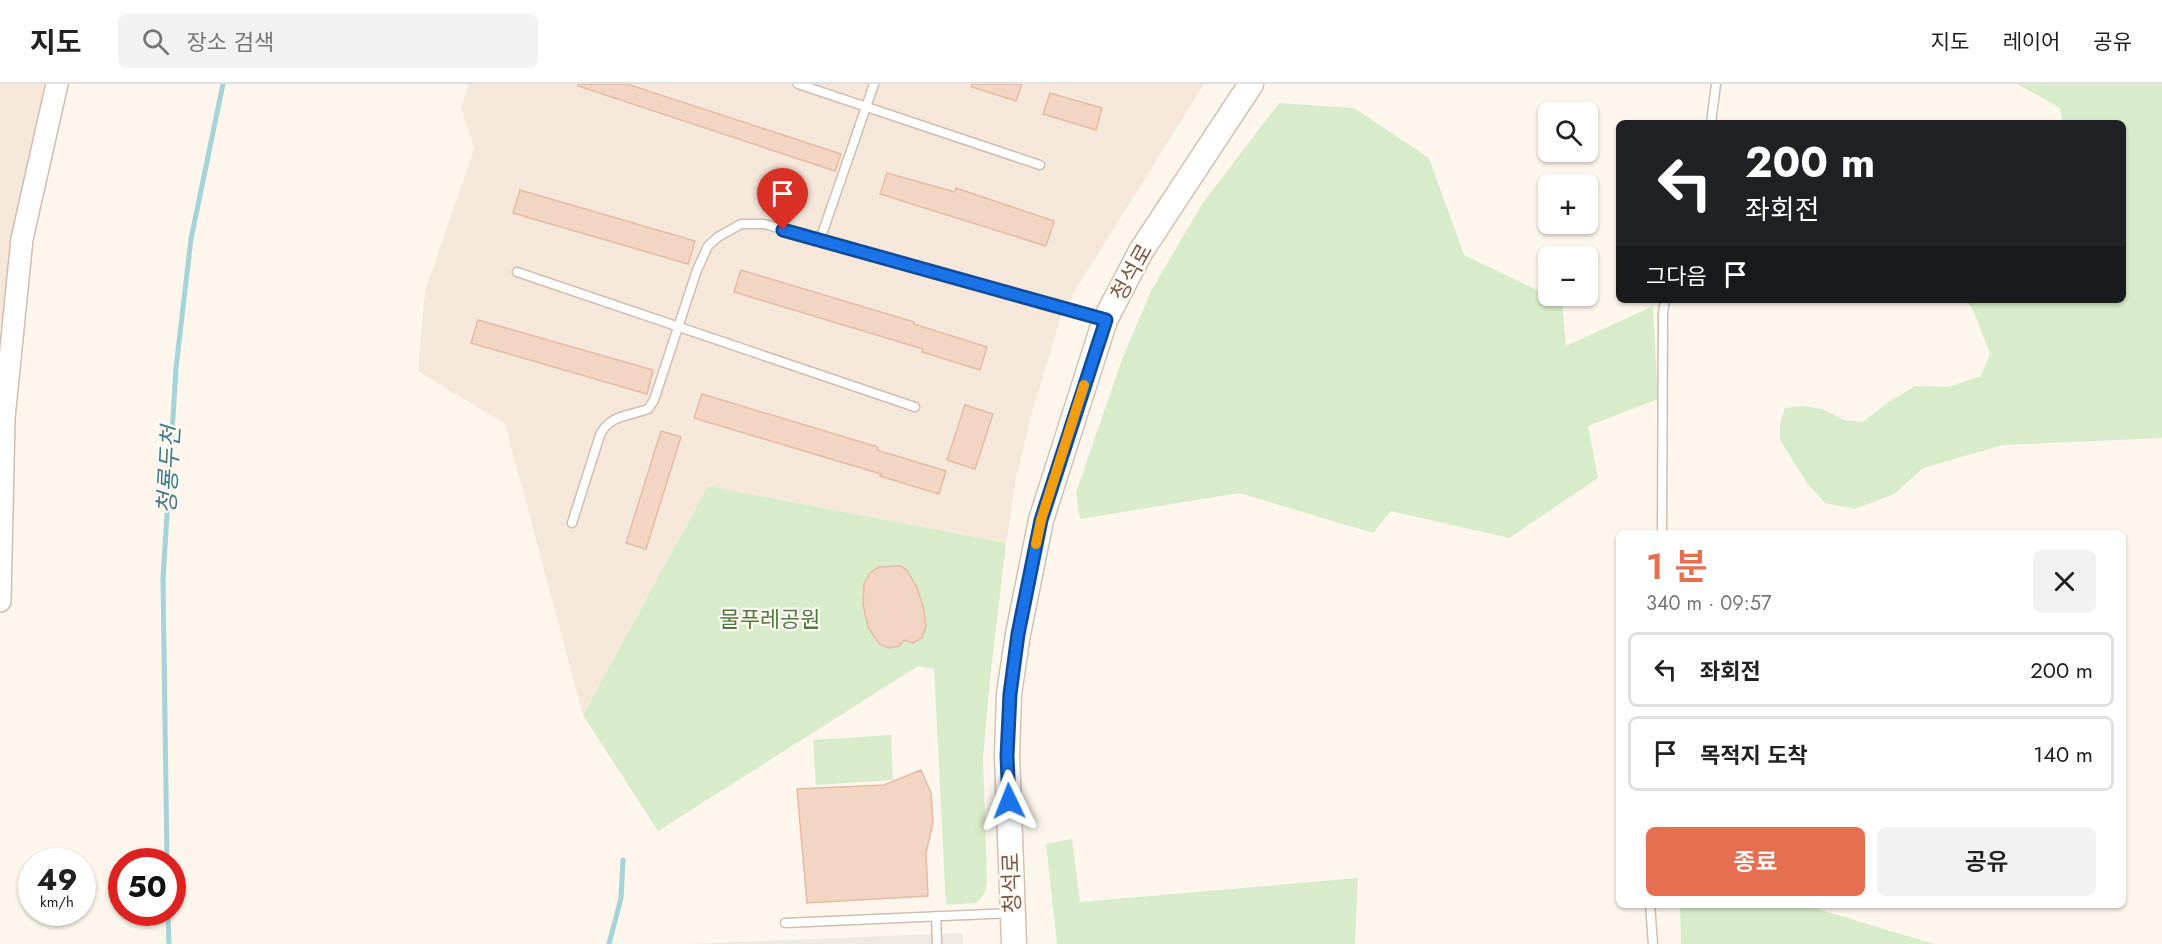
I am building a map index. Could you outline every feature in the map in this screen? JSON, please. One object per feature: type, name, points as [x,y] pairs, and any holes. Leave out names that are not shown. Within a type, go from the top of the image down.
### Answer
[{"type":"main road","name":"청석로","points":[[1014,944],[1007,756],[1010,694],[1018,634],[1041,520],[1106,320],[1142,251],[1251,84]]},
{"type":"street","points":[[0,601],[4,418],[22,239],[57,84]]},
{"type":"lane","points":[[798,84],[1040,165]]},
{"type":"lane","points":[[820,240],[874,84]]},
{"type":"lane","points":[[1711,120],[1716,84]]},
{"type":"lane","points":[[572,523],[605,424],[648,409],[654,400],[697,270],[708,246],[718,237],[741,224],[764,224],[1106,320]]},
{"type":"lane","points":[[517,272],[915,407]]},
{"type":"lane","points":[[1662,530],[1665,303]]},
{"type":"lane","points":[[1650,908],[1653,944]]},
{"type":"lane","points":[[785,923],[1012,913]]},
{"type":"lane","points":[[936,916],[937,944]]},
{"type":"shaded area","points":[[0,84],[44,84],[0,329]]},
{"type":"shaded area","points":[[469,84],[1204,84],[1063,310],[1032,412],[1016,479],[1006,543],[708,486],[583,715],[505,424],[418,371],[425,291],[474,149],[461,107]]},
{"type":"shaded area","points":[[962,933],[963,944],[688,944]]},
{"type":"green space","points":[[2017,84],[2162,84],[2162,438],[2003,445],[1923,468],[1894,494],[1855,509],[1825,503],[1807,483],[1780,440],[1780,423],[1785,408],[1802,406],[1823,409],[1844,420],[1863,422],[1887,403],[1915,386],[1948,387],[1981,376],[1990,354],[1974,312],[1968,303],[2126,303],[2126,120],[2062,120],[2060,108]]},
{"type":"green space","points":[[1279,103],[1354,108],[1429,158],[1464,255],[1538,290],[1538,306],[1562,306],[1566,346],[1653,306],[1658,399],[1588,426],[1598,478],[1509,538],[1391,511],[1373,533],[1239,493],[1080,519],[1076,493],[1121,362],[1151,291],[1202,204]]},
{"type":"green space","name":"물푸레공원","points":[[708,486],[1006,543],[983,758],[987,883],[984,894],[976,903],[946,905],[934,669],[918,666],[658,831],[583,715]]},
{"type":"green space","points":[[891,735],[893,780],[816,785],[813,740]]},
{"type":"green space","points":[[1072,839],[1080,902],[1358,878],[1355,944],[1057,944],[1046,844]]},
{"type":"green space","points":[[1680,908],[1814,908],[1934,944],[1681,944]]},
{"type":"building","points":[[578,84],[627,84],[841,154],[835,171],[578,86]]},
{"type":"building","points":[[972,84],[1022,84],[1016,101],[972,87]]},
{"type":"building","points":[[1050,93],[1102,108],[1096,130],[1043,114]]},
{"type":"building","points":[[887,173],[955,192],[956,188],[1054,221],[1046,246],[880,194]]},
{"type":"building","points":[[520,190],[695,241],[688,264],[513,213]]},
{"type":"building","points":[[741,270],[914,322],[914,324],[987,347],[980,370],[922,352],[923,349],[734,292]]},
{"type":"building","points":[[478,320],[653,370],[647,394],[471,343]]},
{"type":"building","points":[[702,394],[878,447],[877,450],[946,471],[939,494],[880,476],[881,474],[694,418]]},
{"type":"building","points":[[965,405],[993,414],[975,469],[947,460]]},
{"type":"building","points":[[661,431],[681,437],[646,549],[626,543]]},
{"type":"building","points":[[900,566],[907,570],[917,588],[926,626],[922,638],[913,643],[904,640],[899,646],[889,648],[879,644],[868,627],[863,604],[864,584],[870,573],[879,567]]},
{"type":"building","points":[[921,770],[931,793],[933,823],[926,853],[928,896],[807,903],[797,789],[884,785]]},
{"type":"waterway","name":"청룡두천","points":[[167,848],[163,579],[176,368],[191,239],[223,84]]},
{"type":"waterway","points":[[609,944],[621,898],[623,860]]},
{"type":"waterway","name":"청룡두천","points":[[168,926],[169,944]]},
{"type":"slow traffic","points":[[1036,544],[1041,520],[1084,385]]},
{"type":"route","points":[[783,230],[1106,320],[1041,520],[1018,634],[1010,694],[1007,756],[1009,801]]}]
